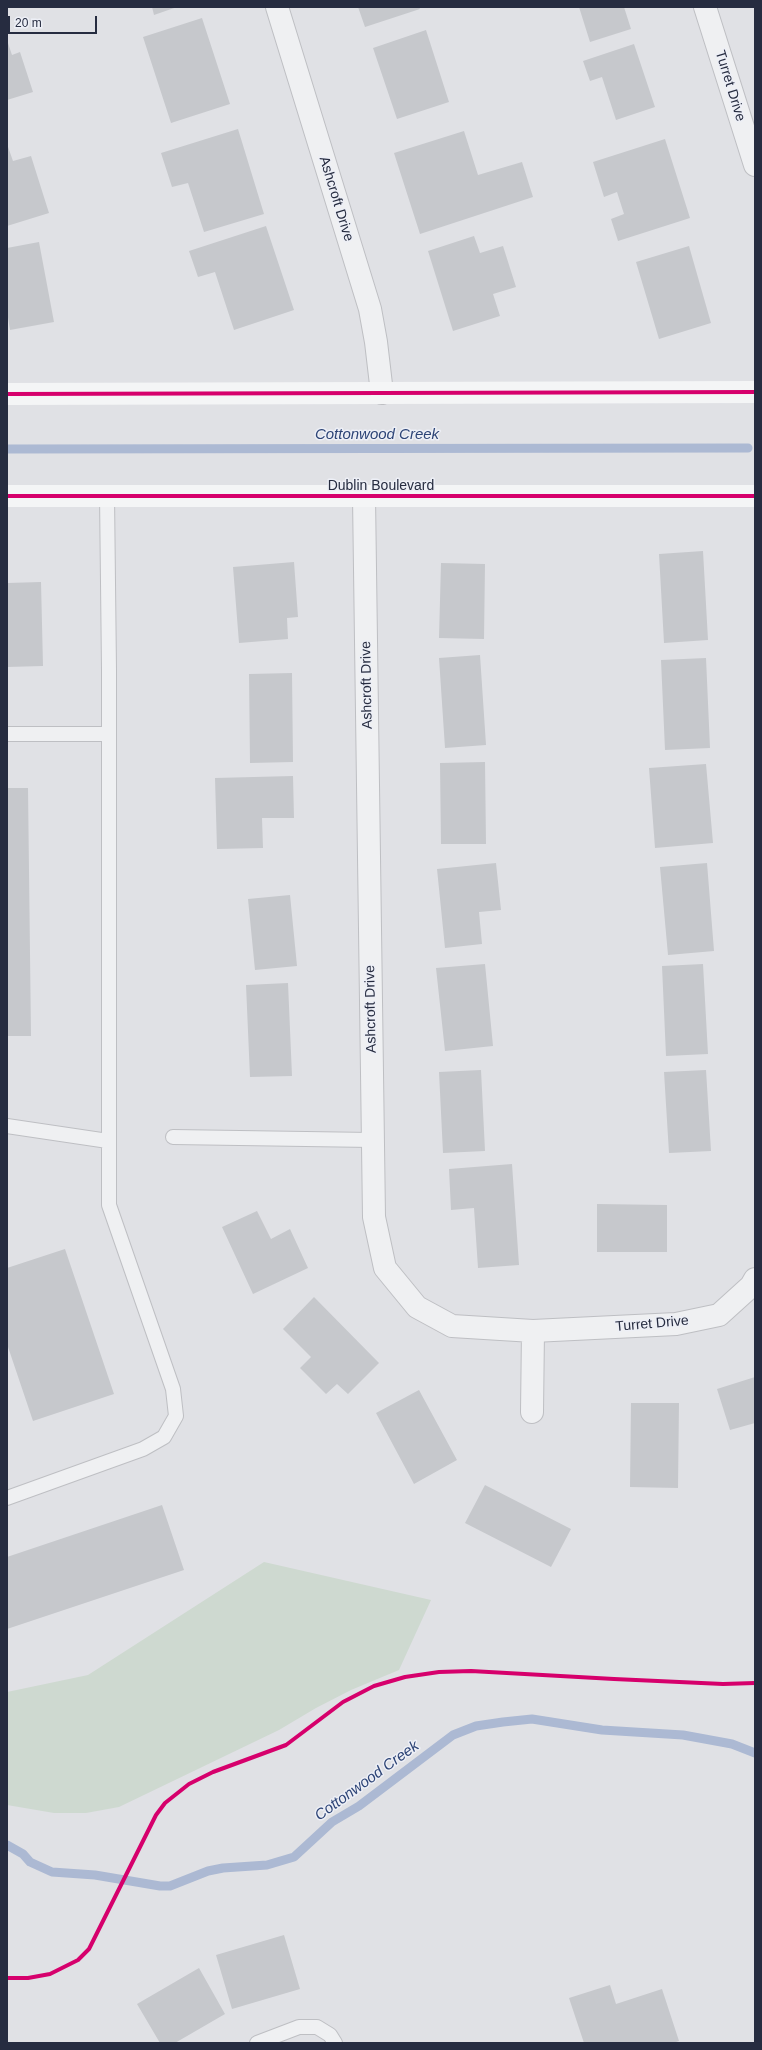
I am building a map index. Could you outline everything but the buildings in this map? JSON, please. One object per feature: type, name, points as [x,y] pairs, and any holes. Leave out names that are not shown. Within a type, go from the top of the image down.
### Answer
[{"type":"main road","points":[[7,394],[755,392]]},
{"type":"main road","name":"Dublin Boulevard","points":[[7,496],[755,496]]},
{"type":"street","name":"Ashcroft Drive","points":[[277,7],[370,309],[376,342],[382,393]]},
{"type":"street","name":"Turret Drive","points":[[706,7],[755,165]]},
{"type":"street","name":"Ashcroft Drive","points":[[364,497],[374,1217],[385,1268],[417,1306],[452,1326],[533,1331]]},
{"type":"street","name":"Turret Drive","points":[[533,1331],[676,1324],[719,1315],[751,1286],[755,1278]]},
{"type":"street","points":[[532,1412],[533,1331]]},
{"type":"lane","points":[[7,1498],[143,1449],[164,1437],[176,1416],[173,1389],[109,1205],[109,734],[107,495]]},
{"type":"lane","points":[[7,734],[109,734]]},
{"type":"lane","points":[[7,1126],[108,1141]]},
{"type":"lane","points":[[172,1137],[372,1140]]},
{"type":"lane","points":[[257,2043],[299,2027],[317,2028],[330,2035],[335,2043]]},
{"type":"shaded area","points":[[264,1562],[431,1600],[399,1670],[351,1690],[316,1708],[279,1730],[119,1807],[86,1813],[54,1813],[7,1805],[7,1692],[88,1675]]},
{"type":"waterway","name":"Cottonwood Creek","points":[[7,449],[748,448]]},
{"type":"waterway","name":"Cottonwood Creek","points":[[7,1845],[23,1854],[30,1862],[52,1872],[95,1875],[160,1886],[170,1886],[208,1871],[223,1868],[267,1865],[294,1857],[332,1822],[359,1806],[453,1735],[476,1726],[503,1722],[532,1719],[602,1730],[683,1735],[732,1744],[755,1753]]},
{"type":"cycle path","points":[[7,394],[755,392]]},
{"type":"cycle path","points":[[7,496],[755,496]]},
{"type":"cycle path","points":[[7,1978],[28,1978],[50,1974],[78,1960],[89,1949],[156,1815],[165,1803],[189,1784],[213,1772],[286,1745],[343,1702],[374,1686],[405,1677],[439,1672],[471,1671],[723,1684],[755,1683]]}]
